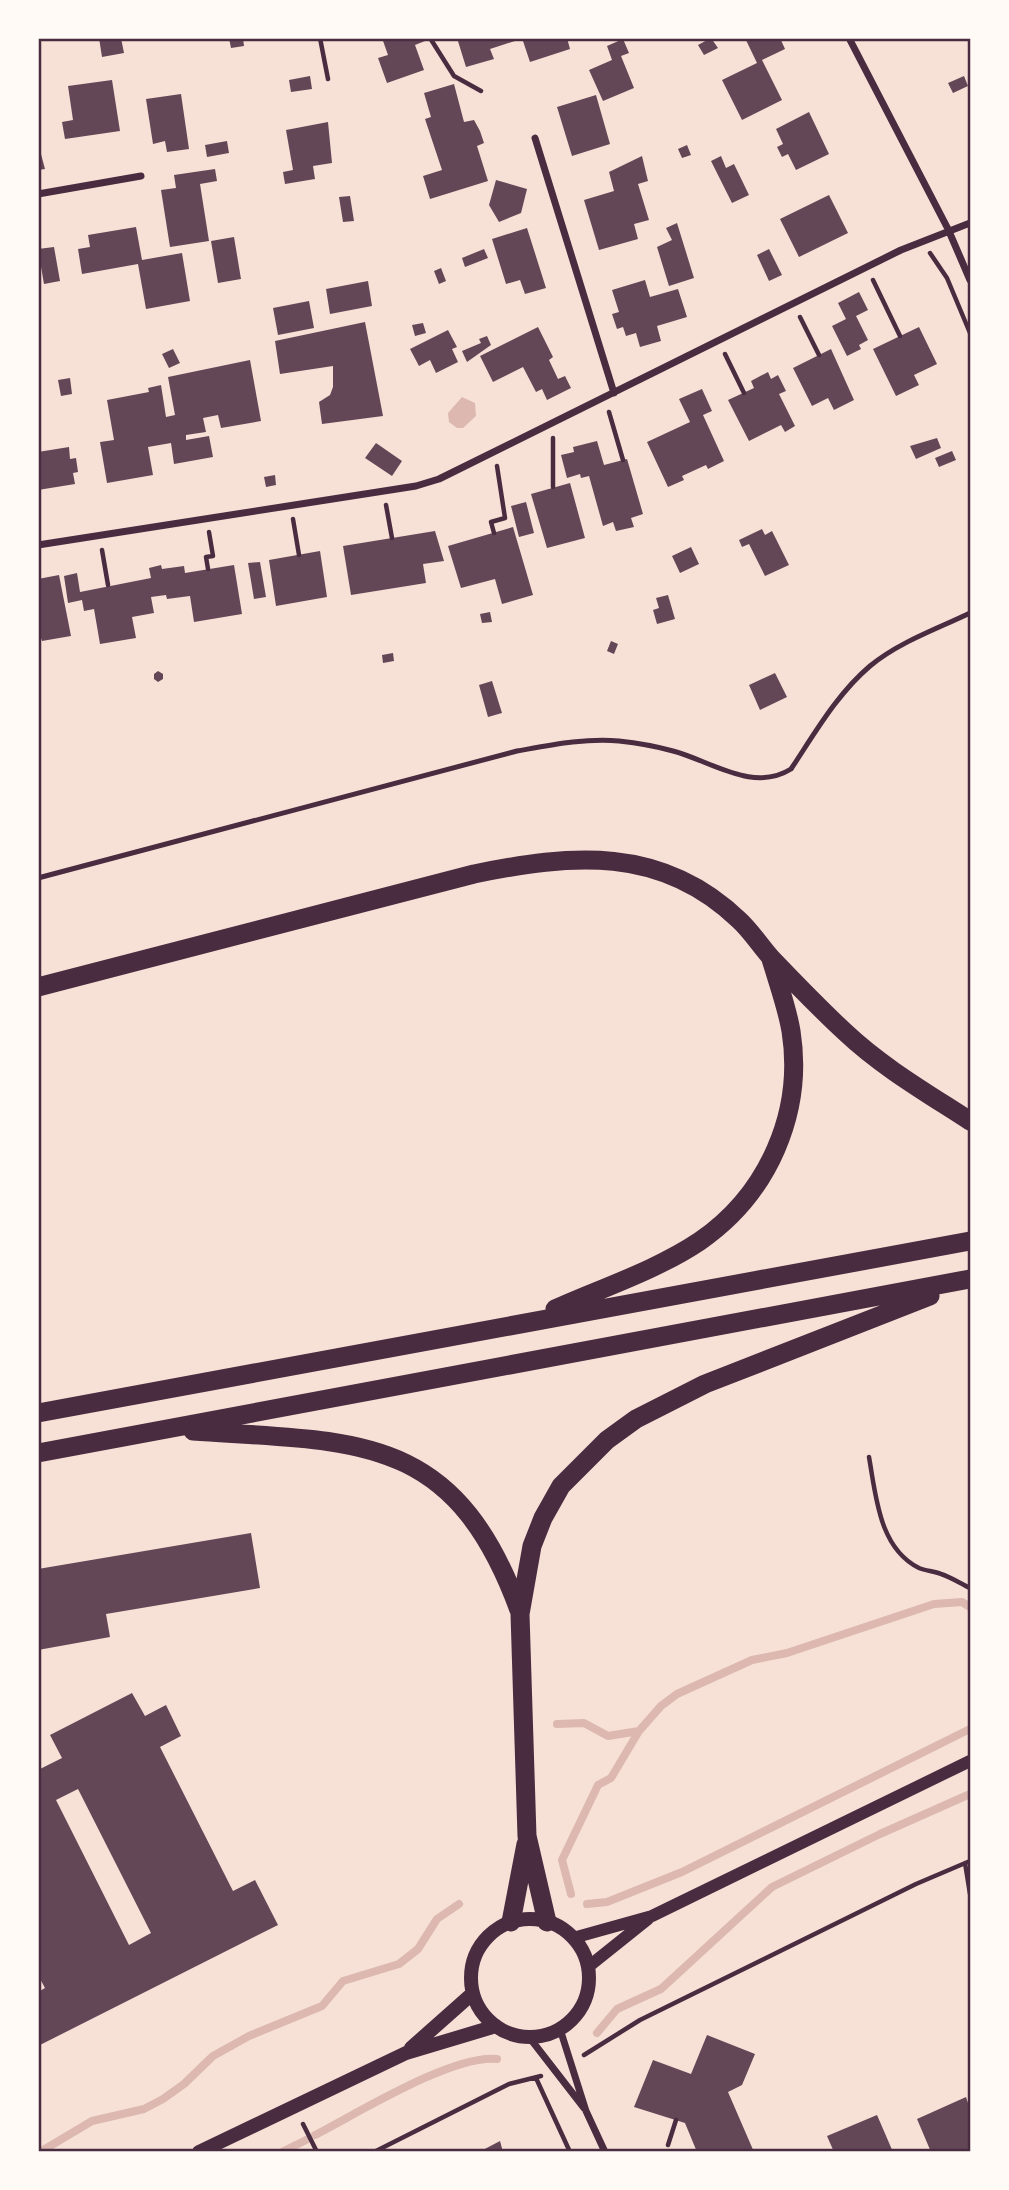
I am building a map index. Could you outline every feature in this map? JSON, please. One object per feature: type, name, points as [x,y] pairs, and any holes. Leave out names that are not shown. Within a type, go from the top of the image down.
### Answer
[{"type":"highway","points":[[38,987],[474,874],[572,858],[635,864],[693,885],[716,900],[740,920],[771,958],[846,1033],[887,1067],[971,1121]]},
{"type":"highway","points":[[529,1321],[700,1241],[749,1198],[774,1157],[787,1118],[793,1074],[791,1031],[771,958]]},
{"type":"highway","points":[[38,1413],[971,1241]]},
{"type":"highway","points":[[38,1453],[971,1280]]},
{"type":"highway","points":[[547,1922],[527,1836],[520,1614],[525,1575],[543,1518],[561,1486],[607,1440],[636,1419],[705,1384],[971,1280]]},
{"type":"highway","points":[[164,1429],[356,1444],[412,1467],[438,1483],[474,1518],[497,1556],[520,1614]]},
{"type":"highway","points":[[511,1922],[527,1836]]},
{"type":"main road","points":[[523,1919],[547,1922],[573,1938],[588,1967],[589,1979],[584,2003],[570,2022],[560,2029],[529,2036],[495,2026],[478,2006],[473,1993],[472,1972],[478,1950],[491,1933],[511,1922],[523,1919]]},
{"type":"main road","points":[[406,2053],[473,1993]]},
{"type":"main road","points":[[199,2151],[406,2053],[495,2026]]},
{"type":"street","points":[[849,38],[948,229],[971,281]]},
{"type":"street","points":[[535,138],[614,393]]},
{"type":"street","points":[[38,194],[141,176]]},
{"type":"street","points":[[38,545],[384,491],[439,479],[866,267],[948,229],[971,223]]},
{"type":"street","points":[[573,1938],[652,1916],[971,1760]]},
{"type":"street","points":[[588,1967],[652,1916]]},
{"type":"street","points":[[560,2029],[586,2111],[606,2151]]},
{"type":"street","points":[[529,2036],[586,2111]]},
{"type":"lane","points":[[38,878],[517,751],[558,744],[592,740],[646,744],[674,751],[741,776],[755,778],[781,775],[791,769],[832,706],[871,665],[891,651],[971,613]]},
{"type":"path","points":[[320,38],[328,79]]},
{"type":"path","points":[[430,38],[454,76],[481,91]]},
{"type":"path","points":[[922,241],[947,278],[971,333]]},
{"type":"path","points":[[866,267],[900,336]]},
{"type":"path","points":[[793,304],[819,355]]},
{"type":"path","points":[[718,341],[744,393]]},
{"type":"path","points":[[606,397],[623,460]]},
{"type":"path","points":[[553,487],[554,423]]},
{"type":"path","points":[[494,533],[491,522],[505,519],[495,452]]},
{"type":"path","points":[[384,491],[391,538]]},
{"type":"path","points":[[290,504],[299,555]]},
{"type":"path","points":[[207,518],[213,556],[206,557],[208,569]]},
{"type":"path","points":[[100,535],[108,585]]},
{"type":"path","points":[[869,1457],[883,1527],[894,1546],[905,1559],[921,1569],[942,1574],[971,1588]]},
{"type":"path","points":[[593,2049],[640,2020],[916,1884],[968,1862],[971,1894]]},
{"type":"path","points":[[374,2151],[509,2084],[539,2077],[570,2151]]},
{"type":"path","points":[[295,2106],[317,2151]]},
{"type":"path","points":[[668,2145],[676,2120]]},
{"type":"shaded area","points":[[462,397],[475,403],[476,416],[463,428],[457,428],[449,422],[448,413]]},
{"type":"building","points":[[99,38],[121,38],[124,53],[102,57]]},
{"type":"building","points":[[229,38],[243,38],[244,46],[231,48]]},
{"type":"building","points":[[382,38],[424,38],[425,41],[415,45],[424,70],[387,83],[378,58],[388,55]]},
{"type":"building","points":[[457,38],[521,39],[490,49],[494,59],[466,67]]},
{"type":"building","points":[[522,38],[567,38],[570,49],[530,62]]},
{"type":"building","points":[[711,38],[718,48],[704,55],[698,45]]},
{"type":"building","points":[[745,38],[780,38],[785,49],[762,60],[782,100],[742,120],[722,80],[757,63]]},
{"type":"building","points":[[623,39],[629,53],[621,56],[634,88],[603,101],[589,70],[612,60],[607,46]]},
{"type":"building","points":[[310,76],[312,89],[291,92],[289,80]]},
{"type":"building","points":[[964,76],[968,86],[953,93],[948,83]]},
{"type":"building","points":[[112,80],[120,131],[65,139],[62,122],[73,120],[68,86]]},
{"type":"building","points":[[454,84],[464,122],[474,120],[480,131],[484,143],[477,146],[488,181],[430,199],[423,176],[442,170],[425,119],[431,117],[424,93]]},
{"type":"building","points":[[181,94],[189,149],[167,152],[165,141],[153,144],[146,99]]},
{"type":"building","points":[[596,95],[610,144],[572,156],[557,107]]},
{"type":"building","points":[[809,112],[829,154],[796,170],[788,154],[782,157],[777,147],[783,144],[776,129]]},
{"type":"building","points":[[328,122],[332,163],[313,166],[315,179],[285,184],[283,172],[293,170],[286,130]]},
{"type":"building","points":[[227,141],[229,153],[207,157],[205,145]]},
{"type":"building","points":[[38,143],[45,169],[38,170]]},
{"type":"building","points":[[687,145],[691,155],[682,158],[678,149]]},
{"type":"building","points":[[642,156],[648,181],[638,184],[649,220],[634,224],[638,239],[599,250],[584,200],[614,191],[609,172]]},
{"type":"building","points":[[721,156],[726,168],[734,164],[749,195],[732,203],[711,161]]},
{"type":"building","points":[[215,169],[217,181],[200,184],[209,241],[170,247],[161,190],[176,188],[174,175]]},
{"type":"building","points":[[496,180],[527,189],[521,213],[499,222],[489,205]]},
{"type":"building","points":[[829,195],[848,233],[799,257],[780,219]]},
{"type":"building","points":[[350,196],[354,221],[343,222],[339,197]]},
{"type":"building","points":[[677,223],[694,278],[669,286],[657,247],[672,240],[666,228]]},
{"type":"building","points":[[136,227],[142,260],[182,253],[190,301],[146,309],[138,264],[82,274],[78,249],[90,247],[88,235]]},
{"type":"building","points":[[527,228],[546,288],[525,294],[520,280],[506,284],[492,239]]},
{"type":"building","points":[[234,237],[241,279],[218,283],[211,241]]},
{"type":"building","points":[[54,247],[60,281],[44,284],[38,249]]},
{"type":"building","points":[[484,249],[488,258],[465,267],[462,258]]},
{"type":"building","points":[[769,249],[782,275],[769,281],[757,255]]},
{"type":"building","points":[[441,268],[446,281],[439,284],[434,271]]},
{"type":"building","points":[[645,280],[650,297],[678,289],[687,317],[657,326],[661,341],[640,347],[636,333],[626,336],[623,327],[617,329],[612,314],[619,312],[612,290]]},
{"type":"building","points":[[368,281],[372,306],[330,314],[326,289]]},
{"type":"building","points":[[859,292],[868,310],[856,316],[868,340],[859,345],[861,349],[847,356],[832,326],[846,319],[838,303]]},
{"type":"building","points":[[309,301],[314,328],[278,335],[273,308]]},
{"type":"building","points":[[365,322],[383,416],[322,424],[319,402],[330,395],[333,387],[333,366],[280,374],[275,341]]},
{"type":"building","points":[[423,323],[426,333],[415,336],[412,325]]},
{"type":"building","points":[[538,327],[553,357],[549,360],[558,379],[565,376],[571,388],[547,400],[542,389],[536,392],[523,367],[493,382],[480,356]]},
{"type":"building","points":[[919,327],[937,364],[914,375],[919,385],[896,396],[873,349]]},
{"type":"building","points":[[448,330],[457,347],[452,349],[458,362],[436,373],[430,360],[419,366],[410,349]]},
{"type":"building","points":[[487,336],[491,345],[467,362],[462,351],[481,343],[479,339]]},
{"type":"building","points":[[173,349],[180,363],[169,368],[162,354]]},
{"type":"building","points":[[831,349],[854,400],[834,410],[828,398],[812,406],[793,368]]},
{"type":"building","points":[[250,360],[261,421],[221,428],[218,415],[203,418],[206,432],[186,435],[186,440],[209,436],[213,457],[174,464],[171,443],[148,447],[153,475],[107,483],[100,442],[114,440],[107,400],[149,392],[148,388],[161,385],[166,417],[175,415],[168,377]]},
{"type":"building","points":[[768,372],[771,379],[778,375],[786,391],[779,394],[795,426],[785,432],[781,425],[749,441],[728,400],[754,388],[751,381]]},
{"type":"building","points":[[70,378],[72,394],[61,396],[58,380]]},
{"type":"building","points":[[702,389],[712,411],[703,415],[724,461],[708,469],[706,465],[682,476],[684,480],[668,487],[647,442],[690,422],[679,399]]},
{"type":"building","points":[[937,438],[941,448],[916,459],[910,446]]},
{"type":"building","points":[[597,441],[604,465],[627,459],[643,514],[631,518],[634,527],[616,531],[613,522],[603,526],[589,476],[581,478],[580,474],[567,478],[561,455],[574,452],[573,447]]},
{"type":"building","points":[[376,443],[402,461],[392,476],[365,458]]},
{"type":"building","points":[[69,447],[70,459],[76,458],[78,472],[73,473],[75,484],[38,490],[38,452]]},
{"type":"building","points":[[952,451],[956,460],[939,467],[935,458]]},
{"type":"building","points":[[275,475],[276,485],[266,487],[264,477]]},
{"type":"building","points":[[570,483],[585,538],[547,548],[531,494]]},
{"type":"building","points":[[526,502],[534,533],[519,537],[511,506]]},
{"type":"building","points":[[513,527],[533,595],[502,604],[495,579],[461,588],[448,546]]},
{"type":"building","points":[[762,529],[765,535],[772,531],[789,565],[765,576],[749,544],[742,547],[739,540]]},
{"type":"building","points":[[435,531],[444,561],[423,564],[426,583],[351,595],[343,546]]},
{"type":"building","points":[[691,547],[699,564],[680,573],[672,556]]},
{"type":"building","points":[[320,551],[327,597],[276,606],[269,560]]},
{"type":"building","points":[[260,562],[266,597],[254,599],[248,563]]},
{"type":"building","points":[[161,565],[162,569],[184,566],[185,573],[234,565],[242,614],[194,622],[190,596],[167,599],[166,595],[151,597],[154,613],[132,617],[136,638],[100,644],[94,609],[84,611],[82,600],[68,603],[64,576],[77,573],[80,592],[151,578],[149,568]]},
{"type":"building","points":[[59,575],[71,636],[42,641],[38,629],[38,579]]},
{"type":"building","points":[[668,595],[675,619],[657,624],[653,610],[659,608],[656,598]]},
{"type":"building","points":[[490,612],[492,622],[482,623],[480,614]]},
{"type":"building","points":[[611,641],[618,644],[614,654],[607,651]]},
{"type":"building","points":[[393,653],[394,661],[383,663],[382,655]]},
{"type":"building","points":[[158,671],[163,674],[163,679],[158,682],[154,679],[154,674]]},
{"type":"building","points":[[775,673],[787,697],[760,710],[749,685]]},
{"type":"building","points":[[492,681],[502,713],[488,717],[479,685]]},
{"type":"building","points":[[251,1533],[260,1588],[106,1614],[110,1637],[38,1650],[38,1569]]},
{"type":"building","points":[[132,1693],[145,1716],[166,1705],[181,1736],[160,1747],[233,1891],[255,1880],[278,1925],[38,2046],[38,1992],[45,1988],[38,1975],[38,1770],[62,1758],[50,1735]],"holes":[[[78,1789],[151,1933],[129,1945],[56,1800]]]},
{"type":"building","points":[[707,2035],[755,2054],[742,2085],[728,2092],[754,2152],[697,2152],[685,2123],[634,2107],[653,2060],[691,2074]]},
{"type":"building","points":[[966,2097],[970,2109],[970,2152],[931,2152],[917,2119]]},
{"type":"building","points":[[877,2115],[893,2152],[834,2152],[827,2136]]},
{"type":"building","points":[[500,2141],[503,2152],[479,2152]]},
{"type":"waterway","points":[[557,1724],[584,1723],[608,1736],[639,1731],[661,1706],[677,1694],[752,1660],[787,1653],[934,1604],[962,1602],[970,1607]]},
{"type":"waterway","points":[[587,1904],[607,1902],[682,1872],[970,1729]]},
{"type":"waterway","points":[[571,1894],[562,1860],[598,1785],[611,1778],[639,1731]]},
{"type":"waterway","points":[[597,2033],[617,2009],[661,1989],[772,1887],[970,1794]]},
{"type":"waterway","points":[[40,2152],[92,2121],[144,2109],[163,2099],[184,2084],[213,2056],[249,2036],[322,2006],[343,1981],[399,1964],[418,1949],[437,1919],[459,1904]]},
{"type":"waterway","points":[[315,2135],[431,2075],[478,2060],[497,2059]]},
{"type":"waterway","points":[[282,2152],[306,2140]]}]
